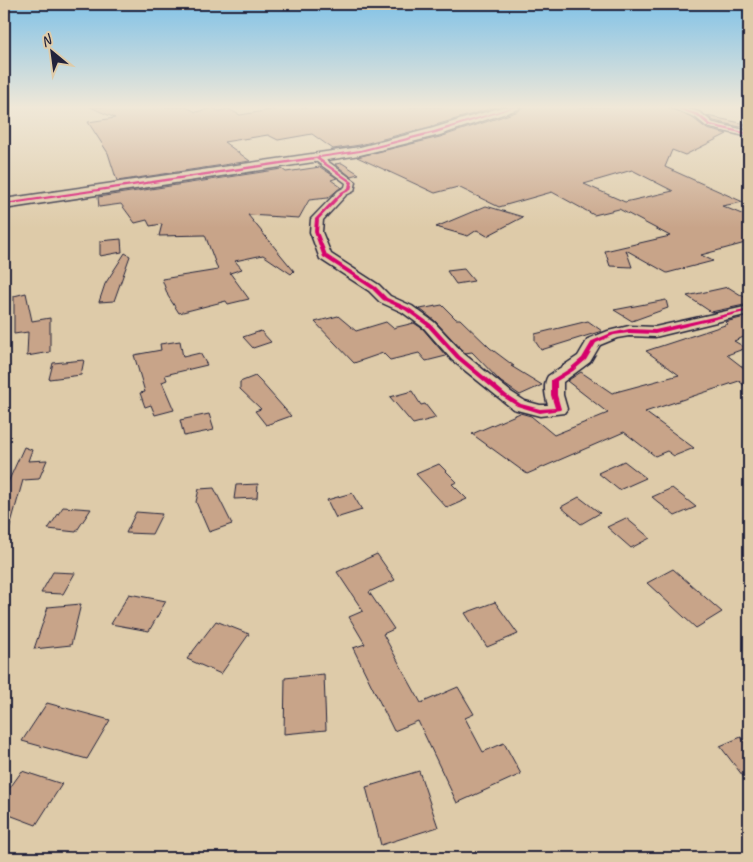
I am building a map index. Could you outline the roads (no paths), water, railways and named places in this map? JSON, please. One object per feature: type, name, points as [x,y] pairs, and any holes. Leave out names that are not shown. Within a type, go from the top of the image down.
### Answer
[{"type":"street","points":[[4,204],[375,147]]},
{"type":"street","points":[[316,156],[351,182],[350,189],[342,194],[317,219],[316,232],[325,256],[374,288],[385,300],[407,309],[429,325],[458,357],[505,396],[519,405],[540,410],[558,409],[554,395],[554,380],[571,370],[584,359],[594,342],[613,334],[629,331],[655,332],[749,310]]}]
